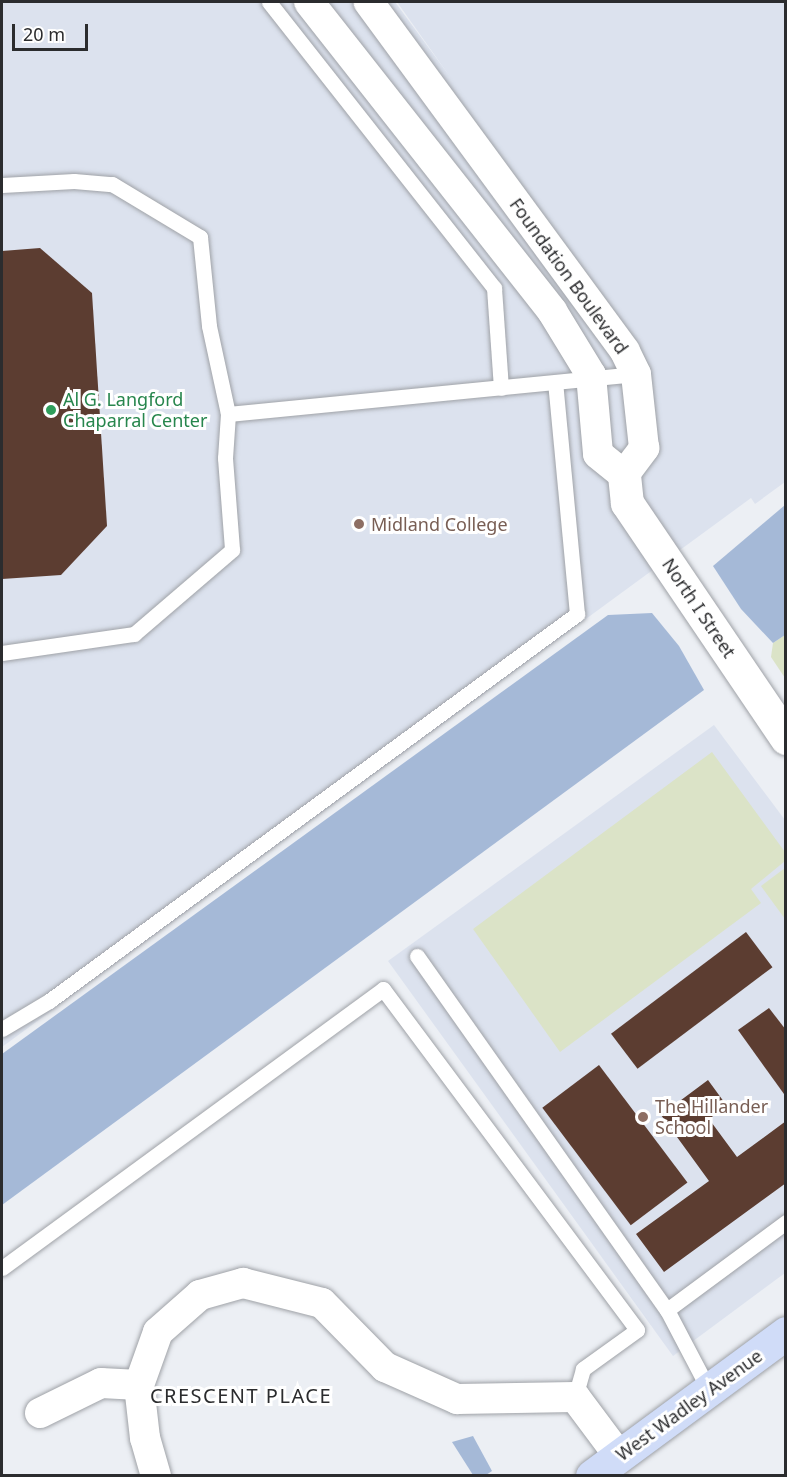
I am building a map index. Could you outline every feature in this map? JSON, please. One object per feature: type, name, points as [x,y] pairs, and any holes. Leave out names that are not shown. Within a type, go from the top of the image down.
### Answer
[{"type":"main road","name":"West Wadley Avenue","points":[[592,1476],[786,1334]]},
{"type":"street","name":"Foundation Boulevard","points":[[309,2],[552,311],[591,375],[598,454],[624,475],[644,448],[636,374],[625,351],[369,2]]},
{"type":"street","points":[[388,102],[425,78]]},
{"type":"street","name":"North I Street","points":[[624,475],[627,503],[786,738]]},
{"type":"street","points":[[156,1476],[145,1438],[140,1385],[158,1332],[200,1295],[243,1284],[322,1304],[385,1367],[457,1399],[575,1397],[619,1456]]},
{"type":"street","points":[[40,1413],[101,1383],[140,1385]]},
{"type":"lane","points":[[269,2],[494,288],[501,388]]},
{"type":"lane","points":[[2,185],[74,181],[112,184],[200,237],[209,326],[228,414],[225,458],[232,550],[134,633],[2,653]]},
{"type":"lane","points":[[228,414],[555,383],[591,375],[636,374]]},
{"type":"lane","points":[[2,1029],[49,1001],[577,615],[555,383]]},
{"type":"lane","points":[[417,956],[667,1310],[709,1390]]},
{"type":"lane","points":[[2,1268],[383,989],[637,1329],[583,1369],[575,1397]]},
{"type":"lane","points":[[667,1310],[786,1222]]},
{"type":"shaded area","name":"Midland College","points":[[2,2],[395,2],[451,78],[397,2],[785,2],[785,482],[755,504],[751,498],[2,1047]]},
{"type":"shaded area","name":"The Hillander School","points":[[714,725],[785,820],[785,1273],[673,1356],[388,961]]},
{"type":"green space","points":[[785,635],[785,678],[771,657],[773,643]]},
{"type":"green space","points":[[712,752],[785,852],[785,861],[751,889],[761,903],[560,1052],[473,929]]},
{"type":"green space","points":[[785,868],[785,919],[761,886]]},
{"type":"water","points":[[785,505],[785,635],[773,643],[741,609],[713,566]]},
{"type":"water","points":[[652,613],[679,646],[704,690],[2,1205],[2,1054],[608,615]]},
{"type":"water","points":[[473,1436],[492,1471],[486,1475],[473,1475],[452,1442]]},
{"type":"building","name":"Al G. Langford Chaparral Center","points":[[40,248],[92,293],[107,526],[61,575],[2,579],[2,251]]},
{"type":"building","points":[[746,932],[772,967],[638,1069],[611,1034]]},
{"type":"building","points":[[769,1008],[786,1030],[784,1094],[738,1030]]},
{"type":"building","points":[[599,1065],[687,1182],[631,1225],[542,1108]]},
{"type":"building","points":[[708,1080],[727,1106],[709,1119],[737,1157],[786,1121],[786,1183],[664,1272],[636,1234],[709,1181],[661,1115]]},
{"type":"place","name":"Al G. Langford Chaparral Center","points":[[51,410]]},
{"type":"place","name":"Midland College","points":[[359,524]]},
{"type":"place","name":"The Hillander School","points":[[643,1117]]},
{"type":"district","name":"CRESCENT PLACE","points":[[241,1395]]}]
